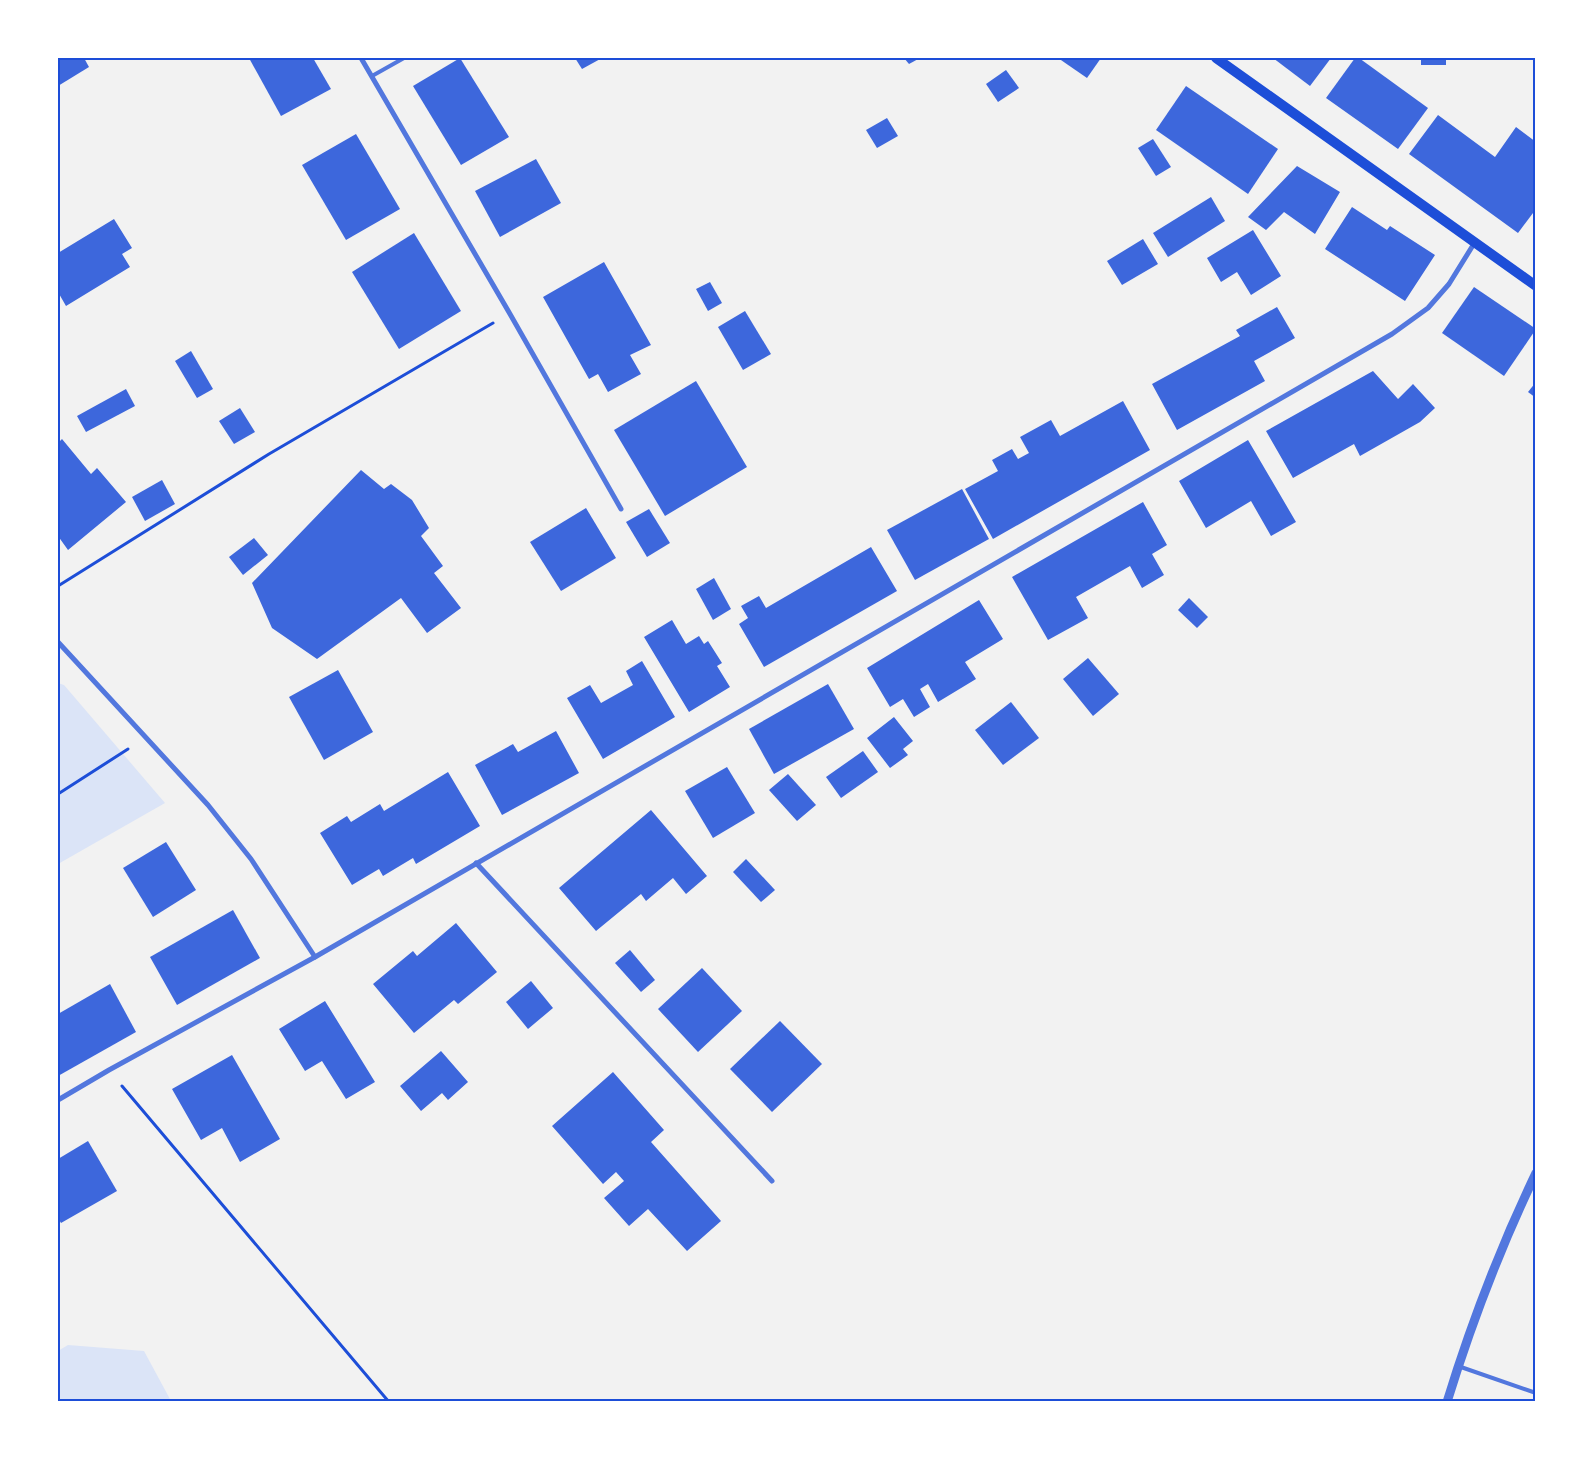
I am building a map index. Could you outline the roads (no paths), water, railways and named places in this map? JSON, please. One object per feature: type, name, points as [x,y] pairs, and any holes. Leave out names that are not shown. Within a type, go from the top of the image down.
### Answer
[{"type":"main road","points":[[1216,58],[1536,286]]},
{"type":"street","points":[[361,58],[621,509]]},
{"type":"street","points":[[58,1100],[315,957],[476,862],[1392,334],[1428,308],[1449,284],[1474,242]]},
{"type":"street","points":[[58,642],[208,805],[251,858],[315,957]]},
{"type":"street","points":[[476,862],[772,1181]]},
{"type":"street","points":[[1446,1402],[1487,1288],[1521,1204],[1536,1173]]},
{"type":"lane","points":[[372,76],[404,58]]},
{"type":"lane","points":[[1458,1366],[1536,1393]]}]
